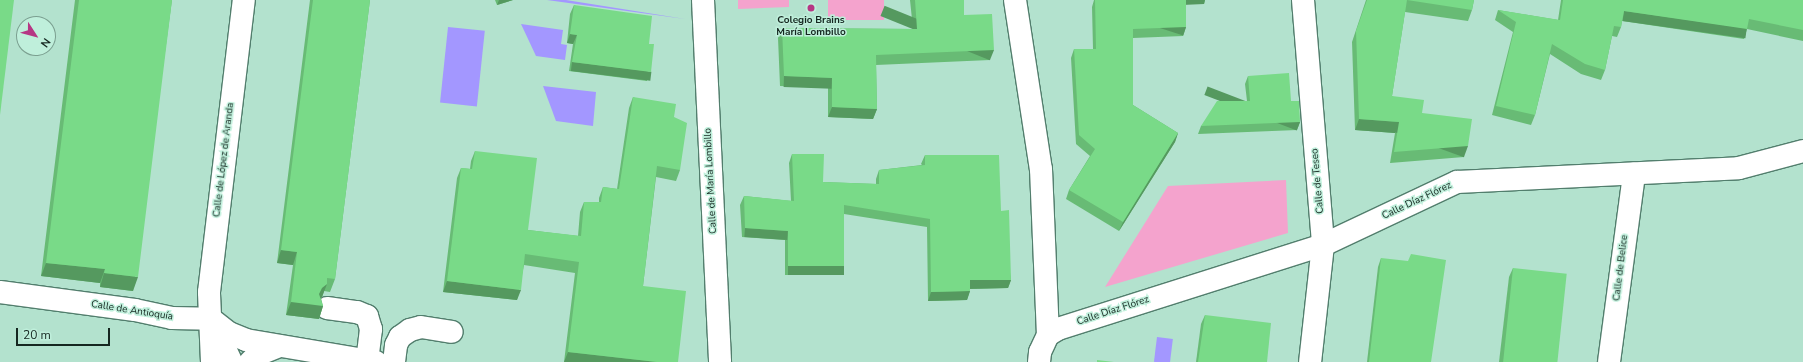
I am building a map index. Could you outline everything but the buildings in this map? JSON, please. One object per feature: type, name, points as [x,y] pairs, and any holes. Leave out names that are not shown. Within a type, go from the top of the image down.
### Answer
[{"type":"street","name":"Calle de López de Aranda","points":[[212,362],[210,281],[244,0]]},
{"type":"street","name":"Calle de María Lombillo","points":[[703,0],[720,362]]},
{"type":"street","points":[[1015,0],[1041,169],[1048,334],[1040,352],[1039,362]]},
{"type":"street","name":"Calle de Teseo","points":[[1303,0],[1323,245],[1310,362]]},
{"type":"street","name":"Calle Díaz Flórez","points":[[1048,334],[1058,329],[1323,245],[1457,182],[1739,168],[1803,152]]},
{"type":"street","name":"Calle de Belice","points":[[1609,362],[1634,174]]},
{"type":"street","name":"Calle de Antioquía","points":[[0,292],[134,310],[172,318],[211,319]]},
{"type":"street","points":[[211,319],[229,333],[246,340],[372,361],[371,329],[367,316],[357,312],[326,308]]},
{"type":"street","name":"Calle de López de Aranda","points":[[211,319],[231,362]]},
{"type":"street","points":[[394,362],[396,345],[400,336],[410,330],[421,327],[452,332]]},
{"type":"street","points":[[250,362],[257,355],[279,346]]},
{"type":"shaded area","points":[[547,0],[566,0],[685,19]]},
{"type":"shaded area","points":[[738,0],[789,0],[789,7],[738,9]]},
{"type":"shaded area","points":[[828,0],[884,0],[884,20],[828,20]]},
{"type":"shaded area","points":[[521,24],[563,30],[561,44],[567,45],[565,60],[536,56]]},
{"type":"shaded area","points":[[448,27],[485,31],[477,106],[440,103]]},
{"type":"shaded area","points":[[543,86],[596,92],[593,126],[556,121]]},
{"type":"shaded area","points":[[1286,180],[1288,233],[1105,287],[1168,186]]},
{"type":"shaded area","points":[[1157,337],[1173,339],[1170,362],[1154,362]]},
{"type":"place","name":"Colegio Brains María Lombillo","points":[[811,8]]}]
